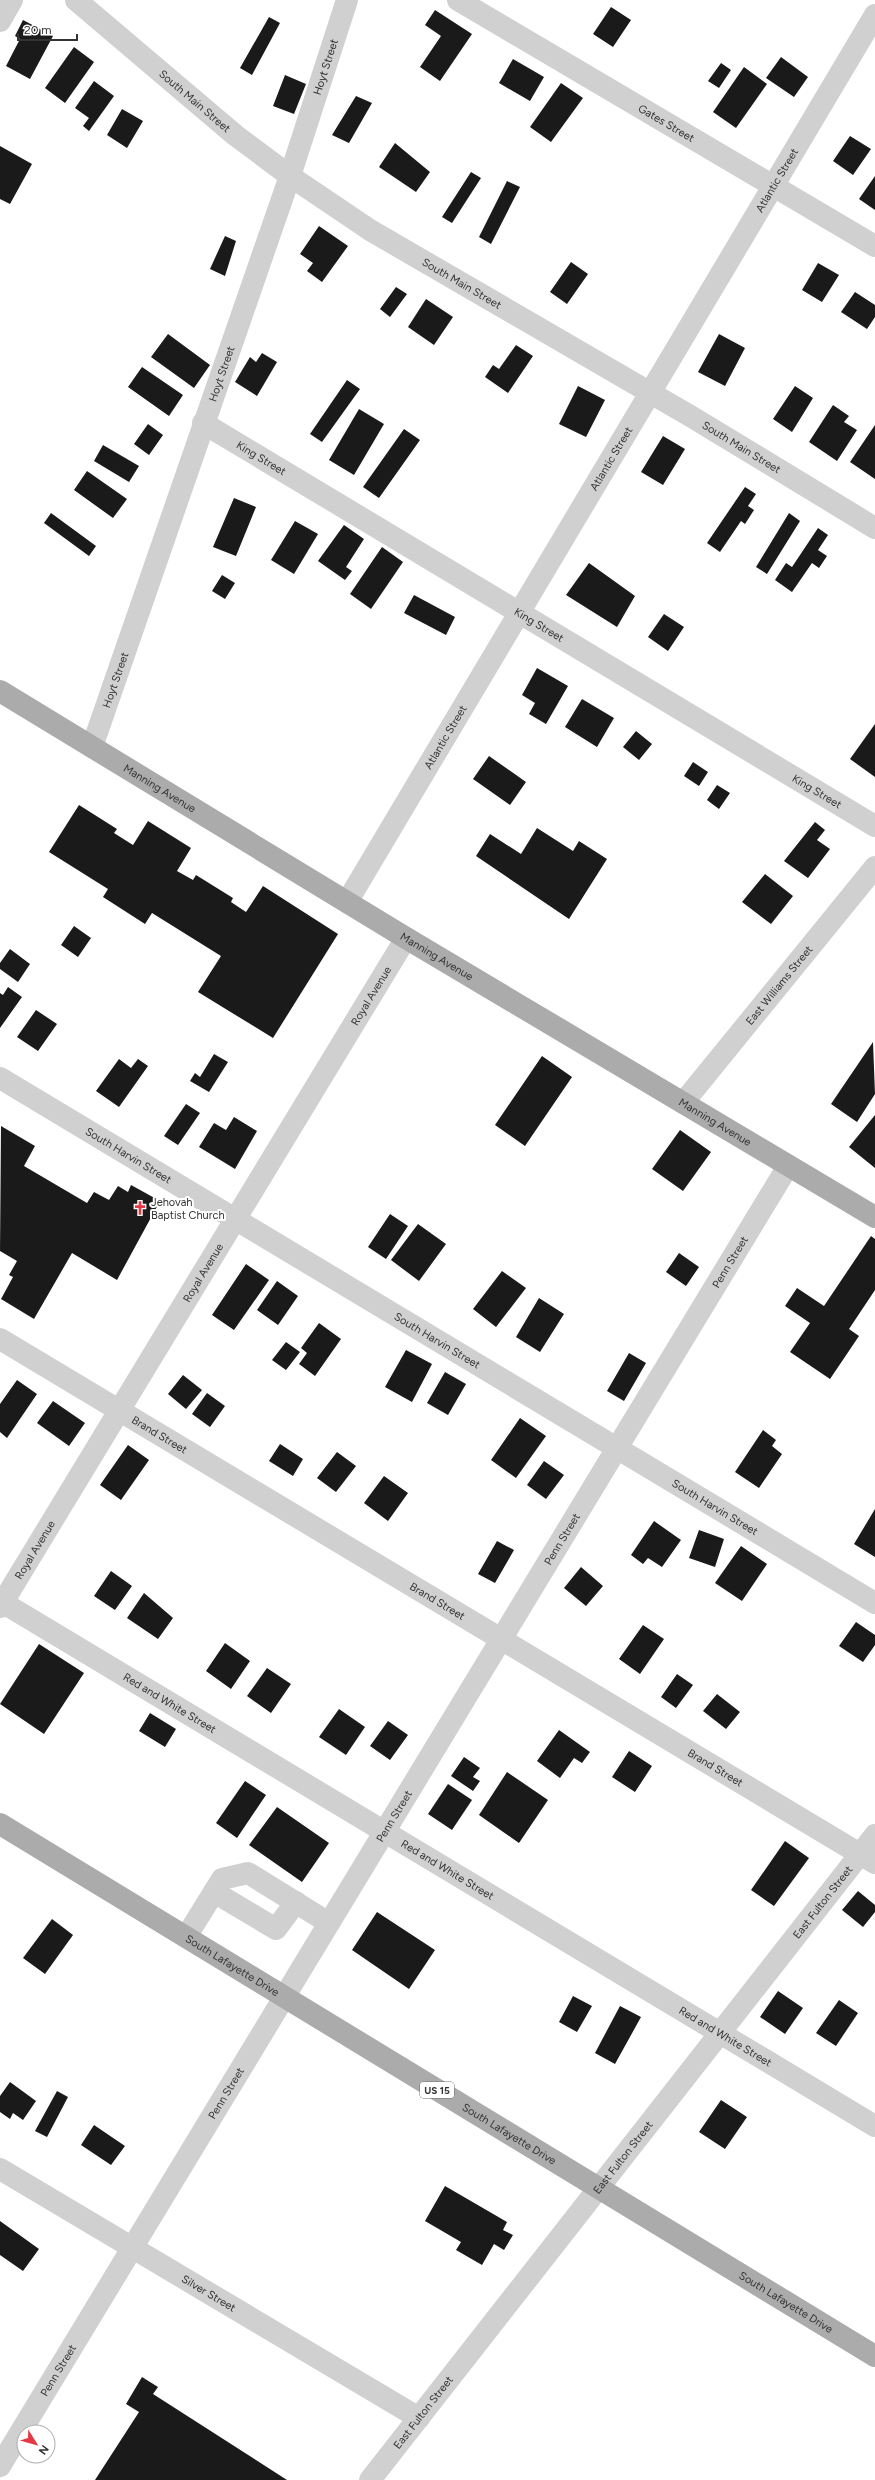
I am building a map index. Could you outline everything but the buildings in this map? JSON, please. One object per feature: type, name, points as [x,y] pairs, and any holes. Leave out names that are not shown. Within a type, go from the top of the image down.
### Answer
[{"type":"main road","name":"Manning Avenue","points":[[0,692],[406,938],[875,1217]]},
{"type":"main road","name":"South Lafayette Drive","points":[[0,1824],[875,2356]]},
{"type":"street","points":[[0,21],[12,0]]},
{"type":"street","name":"South Main Street","points":[[76,0],[235,135],[290,176],[370,230],[650,393],[875,528]]},
{"type":"street","name":"Hoyt Street","points":[[92,747],[203,423],[290,176],[347,0]]},
{"type":"street","name":"Gates Street","points":[[458,0],[875,246]]},
{"type":"street","name":"Atlantic Street","points":[[347,902],[875,16]]},
{"type":"street","name":"King Street","points":[[203,423],[875,826]]},
{"type":"street","name":"East Williams Street","points":[[683,1103],[875,867]]},
{"type":"street","name":"Royal Avenue","points":[[1,1604],[406,938]]},
{"type":"street","name":"South Harvin Street","points":[[0,1078],[875,1602]]},
{"type":"street","name":"Penn Street","points":[[0,2466],[788,1166]]},
{"type":"street","name":"Brand Street","points":[[0,1339],[868,1859]]},
{"type":"street","name":"Red and White Street","points":[[1,1604],[384,1831],[875,2126]]},
{"type":"street","name":"East Fulton Street","points":[[370,2480],[720,2033],[868,1859],[875,1835]]},
{"type":"street","points":[[186,1937],[222,1879],[248,1873],[329,1923]]},
{"type":"street","points":[[214,1892],[276,1929],[296,1902]]},
{"type":"street","name":"Silver Street","points":[[0,2169],[419,2418]]},
{"type":"place","name":"Jehovah Baptist Church","points":[[140,1208]]}]
